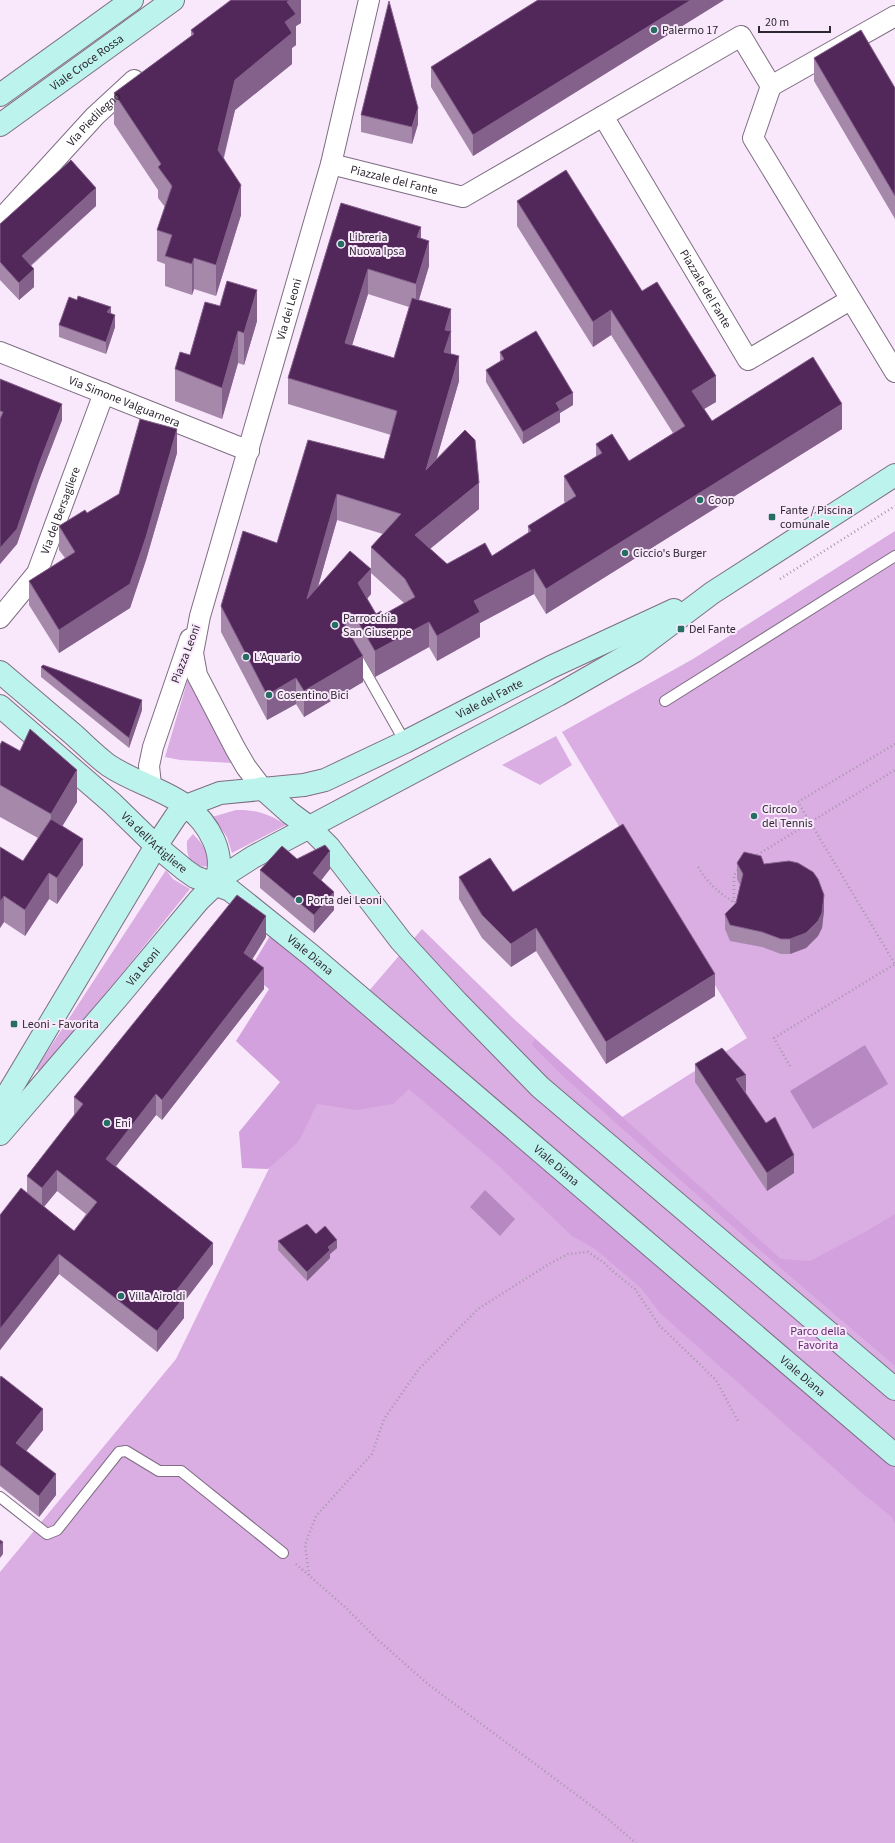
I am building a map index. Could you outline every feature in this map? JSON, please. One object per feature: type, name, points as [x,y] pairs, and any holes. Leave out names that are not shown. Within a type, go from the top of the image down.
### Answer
[{"type":"street","name":"Viale Croce Rossa","points":[[0,125],[173,0]]},
{"type":"street","name":"Via dei Leoni","points":[[200,616],[331,164],[369,0]]},
{"type":"street","points":[[892,0],[895,5]]},
{"type":"street","name":"Viale Croce Rossa","points":[[0,95],[125,2]]},
{"type":"street","points":[[895,16],[771,86],[753,138],[895,372]]},
{"type":"street","name":"Piazzale del Fante","points":[[331,164],[463,197],[741,36],[771,86]]},
{"type":"street","name":"Via Piedilegno","points":[[0,220],[95,116],[147,70]]},
{"type":"street","name":"Piazzale del Fante","points":[[603,116],[748,360],[850,300]]},
{"type":"street","name":"Via Simone Valguarnera","points":[[0,352],[249,451]]},
{"type":"street","name":"Via del Bersagliere","points":[[0,618],[37,573],[104,393]]},
{"type":"street","name":"Viale del Fante","points":[[309,827],[558,696],[635,651],[712,593],[895,475]]},
{"type":"street","name":"Viale del Fante","points":[[262,788],[304,785],[325,780],[405,742],[551,667],[712,593]]},
{"type":"street","name":"Piazza Leoni","points":[[151,785],[149,766],[153,747],[185,651],[200,616]]},
{"type":"street","name":"Piazza Leoni","points":[[200,616],[193,654],[197,675],[235,748],[246,767],[262,788]]},
{"type":"street","points":[[0,672],[108,764],[129,777],[151,785],[179,790],[220,793],[262,788],[290,814],[309,827],[329,847],[401,941],[457,1002],[540,1087],[895,1389]]},
{"type":"street","name":"Via dell'Artigliere","points":[[0,706],[112,803],[156,846],[185,870],[196,877],[214,884]]},
{"type":"street","points":[[151,785],[182,811],[198,815],[206,825],[216,844],[220,867],[214,884]]},
{"type":"street","points":[[0,1107],[156,846],[182,811],[220,793]]},
{"type":"street","points":[[112,803],[127,822],[135,838],[138,852],[136,879]]},
{"type":"street","points":[[182,811],[173,824],[174,843],[185,870]]},
{"type":"street","name":"Via Leoni","points":[[0,1134],[54,1073],[214,884],[253,857],[309,827]]},
{"type":"street","name":"Viale Diana","points":[[214,884],[230,890],[241,897],[311,955],[895,1455]]},
{"type":"lane","points":[[665,701],[895,556]]},
{"type":"lane","points":[[353,651],[405,742]]},
{"type":"lane","points":[[0,1497],[47,1534],[57,1530],[119,1452],[126,1451],[159,1471],[181,1471],[283,1553]]},
{"type":"path","points":[[790,1066],[774,1038],[895,964],[798,802],[895,744]]},
{"type":"path","points":[[748,861],[895,770]]},
{"type":"path","points":[[734,902],[734,875],[741,865]]},
{"type":"path","points":[[698,867],[707,882],[717,892],[739,905]]},
{"type":"path","points":[[309,1575],[305,1545],[316,1516],[372,1454],[384,1419],[418,1370],[478,1309],[549,1264],[568,1254],[588,1252],[603,1262],[635,1289],[659,1326],[716,1380],[738,1421]]},
{"type":"path","points":[[283,1553],[430,1685],[596,1810],[636,1843]]},
{"type":"green space","name":"Parco della Favorita","points":[[895,531],[895,1843],[0,1843],[0,1572],[176,1359],[338,1027],[422,929],[515,1020],[622,1117],[747,1038],[562,732],[693,659]]},
{"type":"green space","points":[[188,679],[232,763],[180,760],[165,757]]},
{"type":"green space","points":[[556,736],[572,765],[540,785],[502,765]]},
{"type":"green space","points":[[236,810],[249,810],[262,813],[286,825],[232,853],[227,837],[212,817]]},
{"type":"green space","points":[[193,834],[206,852],[208,866],[197,865],[194,863],[187,852],[187,841]]},
{"type":"green space","points":[[166,870],[173,879],[190,889],[42,1073],[36,1069]]},
{"type":"shaded area","points":[[273,931],[895,1470],[895,1524],[892,1517],[862,1493],[660,1313],[641,1288],[595,1249],[572,1236],[500,1167],[409,1089],[393,1104],[356,1110],[317,1104],[299,1141],[268,1169],[242,1168],[239,1132],[280,1082],[236,1041],[269,989],[248,972]]},
{"type":"shaded area","points":[[535,1039],[781,1259],[810,1261],[865,1232],[895,1214],[895,1366],[747,1239],[564,1077],[532,1045]]},
{"type":"shaded area","points":[[865,1045],[888,1084],[813,1129],[790,1091]]},
{"type":"shaded area","points":[[485,1190],[515,1219],[500,1236],[470,1207]]},
{"type":"building","points":[[231,0],[290,0],[287,2],[296,14],[285,22],[292,33],[235,80],[218,150],[241,185],[216,265],[194,258],[192,264],[165,256],[172,235],[157,230],[172,186],[158,167],[161,164],[114,93],[194,34],[191,30]]},
{"type":"building","points":[[538,0],[691,0],[473,135],[431,67]]},
{"type":"building","points":[[389,1],[418,108],[412,127],[361,115]]},
{"type":"building","points":[[861,30],[895,88],[895,196],[814,58]]},
{"type":"building","points":[[71,160],[96,188],[22,256],[34,269],[19,283],[0,262],[0,224]]},
{"type":"building","points":[[566,170],[642,291],[657,282],[716,376],[692,391],[712,421],[813,357],[842,404],[546,589],[534,569],[474,601],[480,612],[437,636],[429,622],[375,651],[354,615],[349,612],[346,613],[343,616],[343,622],[363,656],[304,691],[296,678],[267,695],[221,606],[243,531],[277,543],[308,440],[384,459],[397,411],[288,378],[341,203],[421,227],[417,237],[429,241],[416,284],[368,269],[345,343],[394,358],[412,298],[451,309],[445,330],[451,331],[444,352],[459,356],[426,470],[465,430],[475,440],[479,483],[415,535],[447,564],[485,543],[492,556],[531,531],[528,526],[576,496],[564,476],[602,453],[596,444],[612,434],[629,461],[685,426],[611,310],[593,322],[517,201]],"holes":[[[337,494],[401,514],[371,547],[405,579],[415,597],[383,615],[381,611],[376,614],[358,583],[371,569],[350,551],[307,599]]]},
{"type":"building","points":[[227,281],[257,290],[244,333],[238,331],[222,388],[175,369],[180,352],[190,355],[205,302],[220,306]]},
{"type":"building","points":[[78,296],[111,307],[107,312],[115,315],[106,342],[59,325],[69,297],[77,300]]},
{"type":"building","points":[[536,331],[573,393],[556,403],[560,410],[523,432],[486,370],[504,359],[500,352]]},
{"type":"building","points":[[0,379],[62,404],[39,464],[17,529],[0,548],[0,419],[3,412],[0,411]]},
{"type":"building","points":[[140,419],[177,429],[146,537],[130,584],[59,630],[29,581],[75,552],[59,526],[85,510],[87,513],[119,494]]},
{"type":"building","points":[[43,665],[142,700],[129,738],[41,667]]},
{"type":"building","points":[[30,729],[77,770],[51,814],[0,785],[0,745],[2,741],[20,751]]},
{"type":"building","points":[[51,819],[83,839],[57,878],[49,873],[25,910],[4,896],[0,902],[0,847],[23,861]]},
{"type":"building","points":[[623,824],[715,974],[606,1042],[536,928],[511,944],[482,915],[459,877],[490,858],[513,892]]},
{"type":"building","points":[[325,845],[330,851],[313,873],[334,892],[314,915],[260,870],[282,846],[297,859]]},
{"type":"building","points":[[744,852],[761,856],[764,864],[789,861],[798,863],[813,872],[818,879],[824,895],[822,913],[818,921],[806,933],[790,939],[781,939],[762,932],[730,925],[725,914],[736,903],[743,874],[737,863]]},
{"type":"building","points":[[237,895],[266,916],[244,953],[264,968],[162,1100],[156,1094],[106,1159],[213,1243],[176,1291],[184,1297],[157,1331],[59,1254],[0,1329],[0,1215],[21,1188],[74,1231],[97,1202],[57,1170],[42,1188],[27,1176],[83,1104],[74,1097]]},
{"type":"building","points":[[722,1048],[746,1075],[736,1079],[766,1123],[775,1117],[794,1155],[767,1173],[695,1064]]},
{"type":"building","points":[[307,1224],[316,1234],[325,1226],[337,1240],[328,1247],[330,1250],[307,1272],[278,1241]]},
{"type":"building","points":[[1,1376],[43,1409],[16,1443],[56,1474],[39,1496],[0,1465]]},
{"type":"place","name":"Palermo 17","points":[[654,30]]},
{"type":"place","name":"Libreria Nuova Ipsa","points":[[341,244]]},
{"type":"place","name":"Coop","points":[[700,500]]},
{"type":"place","name":"Fante / Piscina comunale","points":[[772,517]]},
{"type":"place","name":"Ciccio's Burger","points":[[625,553]]},
{"type":"place","name":"Parrocchia San Giuseppe","points":[[335,625]]},
{"type":"place","name":"Del Fante","points":[[681,629]]},
{"type":"place","name":"L’Aquario","points":[[246,657]]},
{"type":"place","name":"Cosentino Bici","points":[[269,695]]},
{"type":"place","name":"Circolo del Tennis","points":[[754,816]]},
{"type":"place","name":"Porta dei Leoni","points":[[299,900]]},
{"type":"place","name":"Leoni - Favorita","points":[[14,1024]]},
{"type":"place","name":"Eni","points":[[107,1123]]},
{"type":"place","name":"Villa Airoldi","points":[[121,1296]]}]
